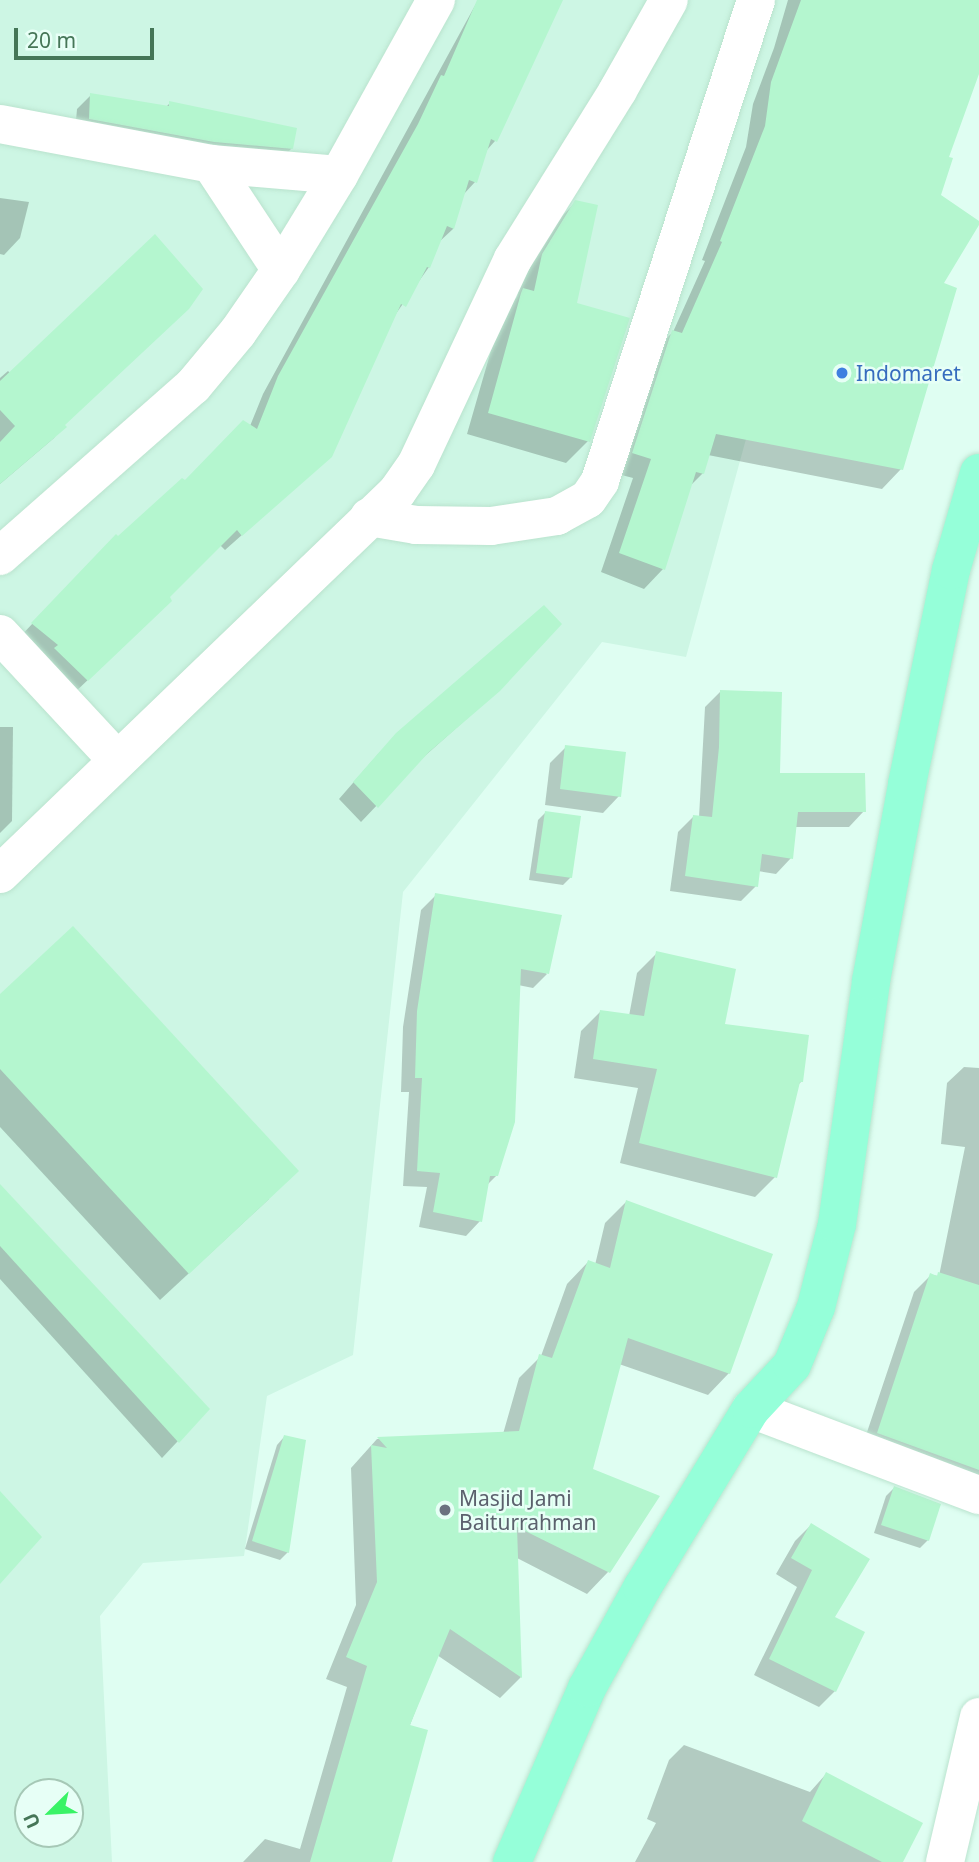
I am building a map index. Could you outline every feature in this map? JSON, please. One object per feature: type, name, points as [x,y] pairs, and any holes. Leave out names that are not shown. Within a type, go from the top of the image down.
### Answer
[{"type":"main road","points":[[512,1862],[587,1688],[642,1588],[751,1409],[792,1365],[816,1307],[837,1224],[871,981],[907,783],[951,570],[979,473]]},
{"type":"street","points":[[0,556],[193,386],[238,332],[281,270],[339,175],[436,0]]},
{"type":"street","points":[[0,874],[397,492],[416,465],[513,259],[618,90],[669,0]]},
{"type":"street","points":[[369,517],[416,526],[491,526],[557,516],[588,499],[600,481],[756,0]]},
{"type":"street","points":[[0,124],[211,164],[339,175]]},
{"type":"street","points":[[211,164],[281,270]]},
{"type":"street","points":[[0,634],[117,760]]},
{"type":"street","points":[[751,1409],[979,1495]]},
{"type":"street","points":[[945,1862],[979,1717]]},
{"type":"shaded area","points":[[0,0],[867,0],[686,657],[602,642],[403,892],[353,1355],[267,1396],[244,1556],[143,1563],[100,1616],[112,1862],[0,1862]]},
{"type":"building","points":[[477,0],[563,0],[497,142],[491,139],[477,183],[469,180],[454,229],[447,226],[430,268],[427,267],[406,307],[401,304],[332,457],[242,536],[237,530],[170,597],[172,601],[88,681],[54,648],[58,645],[31,623],[116,534],[118,536],[182,478],[185,480],[243,420],[257,429],[278,376],[418,124],[441,75],[444,76]]},
{"type":"building","points":[[801,0],[979,0],[979,74],[949,157],[953,158],[941,195],[979,221],[979,225],[944,283],[957,288],[903,470],[716,434],[704,474],[696,472],[665,570],[619,553],[651,459],[632,453],[672,330],[682,333],[722,242],[720,241],[765,126],[771,82]]},
{"type":"building","points":[[90,93],[169,106],[169,101],[297,128],[293,149],[214,142],[89,119]]},
{"type":"building","points":[[575,200],[598,205],[577,303],[630,318],[590,442],[488,413],[523,288],[534,291],[542,254]]},
{"type":"building","points":[[155,234],[203,289],[189,309],[65,425],[67,427],[0,484],[0,442],[15,426],[0,410],[0,381]]},
{"type":"building","points":[[544,605],[562,624],[500,691],[429,752],[378,808],[353,782],[396,733]]},
{"type":"building","points":[[720,690],[782,692],[780,773],[865,773],[866,812],[798,812],[793,859],[762,854],[758,887],[685,876],[693,815],[712,817],[719,747]]},
{"type":"building","points":[[565,745],[626,752],[621,797],[560,789]]},
{"type":"building","points":[[545,811],[581,816],[572,878],[536,873]]},
{"type":"building","points":[[435,893],[562,915],[549,974],[521,969],[515,1122],[498,1176],[490,1176],[482,1222],[433,1212],[440,1173],[417,1171],[422,1078],[415,1078],[417,1011]]},
{"type":"building","points":[[73,926],[299,1171],[189,1274],[0,1069],[0,994]]},
{"type":"building","points":[[656,951],[736,969],[725,1024],[809,1035],[803,1082],[800,1082],[777,1178],[639,1143],[657,1069],[593,1059],[600,1010],[644,1016]]},
{"type":"building","points":[[0,1184],[210,1409],[179,1443],[0,1246]]},
{"type":"building","points":[[626,1200],[773,1254],[730,1374],[628,1338],[593,1469],[660,1496],[610,1573],[517,1527],[522,1678],[450,1629],[410,1725],[428,1730],[392,1862],[310,1862],[367,1666],[346,1657],[377,1582],[371,1445],[387,1448],[377,1437],[519,1431],[539,1354],[552,1358],[588,1260],[610,1268]]},
{"type":"building","points":[[938,1272],[979,1285],[979,1470],[877,1433],[930,1273],[937,1276]]},
{"type":"building","points":[[284,1435],[306,1440],[289,1553],[252,1541]]},
{"type":"building","points":[[894,1486],[941,1504],[929,1541],[881,1525]]},
{"type":"building","points":[[0,1491],[42,1537],[0,1584]]},
{"type":"building","points":[[811,1523],[870,1559],[835,1617],[865,1632],[836,1692],[769,1659],[812,1570],[791,1558]]},
{"type":"building","points":[[826,1772],[923,1823],[903,1862],[882,1862],[802,1821]]},
{"type":"place","name":"Indomaret","points":[[842,373]]},
{"type":"place","name":"Masjid Jami Baiturrahman","points":[[445,1510]]}]
